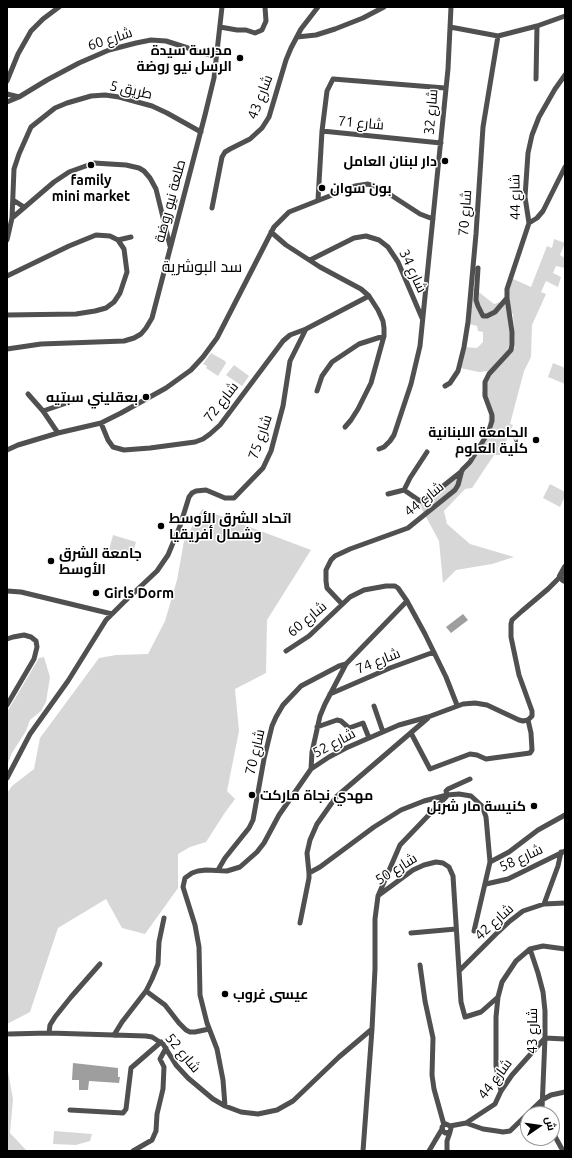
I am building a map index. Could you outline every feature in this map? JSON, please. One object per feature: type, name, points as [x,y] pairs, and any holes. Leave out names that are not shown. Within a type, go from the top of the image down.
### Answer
[{"type":"street","points":[[7,81],[18,54],[31,31],[43,19],[59,7]]},
{"type":"street","name":"طلعة نيو روضة","points":[[7,349],[40,344],[124,341],[141,334],[152,318],[179,210],[189,180],[214,78],[222,7]]},
{"type":"street","points":[[220,27],[246,30],[255,33],[262,30],[266,21],[265,7]]},
{"type":"street","name":"شارع 43","points":[[212,208],[222,157],[225,152],[250,139],[266,122],[286,60],[297,37],[318,7]]},
{"type":"street","points":[[297,37],[316,35],[335,29],[363,18],[384,7]]},
{"type":"street","name":"شارع 32","points":[[433,219],[448,68],[451,7]]},
{"type":"street","points":[[450,27],[498,36],[537,26],[565,16]]},
{"type":"street","points":[[536,80],[537,26]]},
{"type":"street","name":"شارع 70","points":[[445,386],[450,383],[458,371],[464,351],[476,234],[482,127],[498,36]]},
{"type":"street","name":"شارع 60","points":[[7,102],[19,97],[79,63],[109,50],[144,41],[166,41],[216,57]]},
{"type":"street","name":"شارع 44","points":[[342,604],[328,588],[326,581],[326,570],[331,560],[335,556],[408,528],[455,490],[462,470],[470,462],[485,439],[492,415],[484,391],[486,378],[511,350],[512,345],[512,332],[507,298],[509,283],[529,223],[525,196],[528,153],[532,135],[544,107],[565,75]]},
{"type":"street","points":[[322,132],[327,91],[333,80],[445,88]]},
{"type":"street","points":[[7,94],[19,97]]},
{"type":"street","name":"طريق 5","points":[[7,240],[12,218],[14,169],[19,154],[31,127],[54,108],[92,96],[119,97],[152,106],[201,132]]},
{"type":"street","name":"شارع 71","points":[[318,200],[322,132],[441,143]]},
{"type":"street","points":[[12,218],[54,182],[78,168],[94,163],[132,166],[144,171],[156,189],[170,247]]},
{"type":"street","points":[[529,223],[537,218],[543,211],[565,167]]},
{"type":"street","points":[[7,450],[18,445],[58,433],[101,423],[171,385],[191,370],[217,338],[270,232],[289,212],[355,186],[368,184],[380,188],[420,214],[433,219]]},
{"type":"street","points":[[13,200],[24,207]]},
{"type":"street","name":"شارع 34","points":[[379,449],[384,447],[394,435],[417,359],[425,303],[433,219]]},
{"type":"street","points":[[270,232],[286,245],[320,267],[361,289],[369,296],[383,321],[384,336],[371,383],[358,409],[345,427]]},
{"type":"street","points":[[7,276],[46,256],[96,235],[110,236],[118,240],[124,249],[127,272],[120,293],[114,302],[106,308],[76,314],[7,315]]},
{"type":"street","name":"شارع 34","points":[[310,260],[354,238],[366,236],[379,240],[388,247],[398,262],[422,319]]},
{"type":"street","points":[[118,240],[131,238]]},
{"type":"street","points":[[478,268],[476,300],[483,316],[487,316],[495,312],[507,298]]},
{"type":"street","points":[[360,301],[361,289]]},
{"type":"street","points":[[306,329],[369,296]]},
{"type":"street","name":"شارع 72","points":[[101,423],[108,440],[113,446],[124,450],[195,442],[203,439],[220,425],[283,341],[290,335],[306,329]]},
{"type":"street","name":"شارع 75","points":[[112,614],[122,602],[157,571],[168,554],[180,526],[189,497],[192,493],[206,490],[225,498],[234,498],[263,468],[270,451],[283,406],[290,361],[306,329]]},
{"type":"street","points":[[317,391],[322,376],[332,362],[359,344],[384,336]]},
{"type":"street","points":[[28,394],[44,410],[58,433]]},
{"type":"street","points":[[44,410],[81,398]]},
{"type":"street","points":[[404,490],[427,452]]},
{"type":"street","points":[[388,494],[404,490],[420,501],[436,491],[462,470]]},
{"type":"street","points":[[410,733],[430,769],[470,754],[486,759],[528,754],[532,750],[531,733],[528,720],[532,716],[532,711],[519,675],[511,637],[511,624],[512,620],[522,611],[563,578],[565,567]]},
{"type":"street","points":[[342,604],[350,596],[357,593],[390,585],[398,588],[407,600],[434,652],[457,705]]},
{"type":"street","points":[[7,591],[21,592],[112,614],[106,620],[68,681],[30,734],[7,778]]},
{"type":"street","points":[[311,769],[312,752],[325,704],[346,664],[407,600]]},
{"type":"street","name":"شارع 60","points":[[286,651],[313,633],[342,604]]},
{"type":"street","points":[[101,611],[106,620]]},
{"type":"street","points":[[7,639],[24,635],[31,636],[36,641],[37,647],[34,659],[7,705]]},
{"type":"street","name":"شارع 74","points":[[330,694],[390,668],[434,652]]},
{"type":"street","name":"شارع 70","points":[[218,870],[225,858],[249,828],[253,820],[264,758],[272,726],[283,705],[301,686],[339,666],[346,664]]},
{"type":"street","name":"شارع 52","points":[[210,1029],[200,995],[199,948],[195,925],[183,883],[185,878],[192,873],[206,870],[227,871],[240,867],[257,852],[267,838],[279,815],[311,769],[329,757],[369,738],[457,705],[475,703],[487,705],[519,720],[528,720]]},
{"type":"street","points":[[374,706],[383,732]]},
{"type":"street","points":[[300,923],[309,878],[308,847],[313,832],[324,814],[336,797],[428,717]]},
{"type":"street","points":[[318,727],[337,720],[342,721],[348,728],[363,723],[369,738]]},
{"type":"street","name":"شارع 50","points":[[378,896],[400,845],[447,795],[447,789],[470,779]]},
{"type":"street","name":"شارع 58","points":[[447,795],[458,794],[471,796],[482,806],[488,827],[490,862],[474,931]]},
{"type":"street","points":[[309,873],[320,867],[374,827],[401,810],[424,801],[447,795]]},
{"type":"street","points":[[490,862],[499,858],[538,830],[565,815]]},
{"type":"street","points":[[544,904],[563,852]]},
{"type":"street","name":"شارع 58","points":[[486,884],[508,879],[563,852]]},
{"type":"street","name":"شارع 50","points":[[378,896],[413,870],[424,865],[436,862],[443,863],[449,867],[453,876],[461,1002],[465,1017],[478,1014],[483,1011],[498,997]]},
{"type":"street","points":[[363,1151],[372,1029],[375,969],[375,919],[378,896]]},
{"type":"street","name":"شارع 42","points":[[459,971],[496,934],[523,911],[544,904],[565,903]]},
{"type":"street","points":[[114,1035],[146,991],[158,964],[159,942],[164,918]]},
{"type":"street","points":[[411,933],[456,929]]},
{"type":"street","points":[[501,1091],[496,1066],[496,1017],[498,997],[502,982],[516,961],[530,950],[543,946],[565,949]]},
{"type":"street","name":"شارع 43","points":[[530,950],[543,992],[545,1038],[542,1106]]},
{"type":"street","points":[[48,1033],[50,1025],[55,1017],[100,964]]},
{"type":"street","points":[[420,966],[425,1001],[433,1038],[432,1076],[434,1089],[446,1128],[447,1151]]},
{"type":"street","points":[[146,991],[165,1005],[186,1030],[195,1032],[210,1029],[220,1062],[225,1106]]},
{"type":"street","points":[[483,1011],[492,1013],[496,1017]]},
{"type":"street","name":"شارع 52","points":[[9,1034],[48,1033],[152,1037],[161,1042],[176,1065],[213,1100],[242,1112],[258,1114],[268,1113],[286,1106],[293,1101],[360,1038],[372,1029]]},
{"type":"street","points":[[545,1038],[565,1039]]},
{"type":"street","name":"شارع 44","points":[[446,1128],[466,1123],[495,1104],[501,1091],[512,1075],[545,1038]]},
{"type":"street","points":[[70,1110],[123,1113],[126,1109],[131,1068],[161,1042]]},
{"type":"street","points":[[133,1151],[152,1140],[156,1131],[157,1114],[163,1089],[164,1067],[160,1059],[166,1048]]},
{"type":"street","points":[[466,1123],[498,1132],[510,1131],[542,1100],[551,1095],[565,1092]]},
{"type":"street","points":[[429,1151],[446,1128]]},
{"type":"shaded area","points":[[554,239],[565,243],[560,255],[565,258],[565,268],[556,266],[553,273],[561,277],[558,287],[546,281],[541,292],[546,294],[532,325],[531,357],[524,371],[510,424],[513,425],[500,455],[494,455],[472,488],[465,489],[444,511],[447,524],[470,544],[514,557],[492,564],[456,570],[443,583],[439,541],[419,504],[464,471],[488,433],[489,410],[482,393],[488,379],[515,347],[513,314],[509,313],[511,346],[489,371],[479,372],[460,368],[464,347],[477,348],[483,342],[483,332],[478,331],[477,326],[469,324],[471,286],[494,304],[505,301],[511,278],[531,287],[547,246],[552,248]]},
{"type":"shaded area","points":[[211,353],[226,363],[218,376],[206,368],[207,366],[203,364]]},
{"type":"shaded area","points":[[553,363],[565,368],[565,384],[548,377]]},
{"type":"shaded area","points":[[234,365],[249,376],[242,386],[226,375]]},
{"type":"shaded area","points":[[550,484],[565,492],[565,496],[560,507],[543,498]]},
{"type":"shaded area","points":[[202,509],[311,550],[267,620],[266,673],[235,689],[239,731],[227,791],[235,799],[206,842],[190,847],[178,854],[178,888],[145,934],[122,928],[106,899],[58,928],[30,1012],[7,1024],[7,793],[12,786],[34,769],[40,738],[99,658],[116,655],[148,654],[165,621],[177,580],[184,541]]},
{"type":"shaded area","points":[[113,535],[136,542],[132,557],[109,550]]},
{"type":"shaded area","points":[[463,614],[468,620],[451,633],[446,627]]},
{"type":"shaded area","points":[[44,657],[50,677],[46,702],[41,711],[30,720],[26,731],[12,753],[7,765],[7,712],[39,658]]},
{"type":"shaded area","points":[[73,1063],[118,1068],[118,1077],[120,1077],[119,1083],[89,1081],[88,1090],[79,1090],[79,1080],[72,1080]]},
{"type":"shaded area","points":[[7,1066],[13,1099],[10,1133],[27,1151],[7,1151]]},
{"type":"shaded area","points":[[54,1131],[92,1134],[90,1141],[76,1145],[53,1144]]},
{"type":"place","name":"مدرسة سيدة الرسل نيو روضة","points":[[240,58]]},
{"type":"place","name":"دار لبنان العامل","points":[[445,161]]},
{"type":"place","name":"family mini market","points":[[91,165]]},
{"type":"place","name":"بون سوان","points":[[322,188]]},
{"type":"place","name":"بعقليني سبتيه","points":[[146,397]]},
{"type":"place","name":"الجامعة اللبنانية كلّية العلوم","points":[[536,440]]},
{"type":"place","name":"اتحاد الشرق الأوسط وشمال أفريقيا","points":[[161,526]]},
{"type":"place","name":"جامعة الشرق الأوسط","points":[[51,561]]},
{"type":"place","name":"Girls Dorm","points":[[96,593]]},
{"type":"place","name":"مهدي نجاة ماركت","points":[[252,795]]},
{"type":"place","name":"كنيسة مار شربل","points":[[534,806]]},
{"type":"place","name":"عيسى غروب","points":[[225,994]]},
{"type":"district","name":"سد البوشرية","points":[[202,267]]}]
